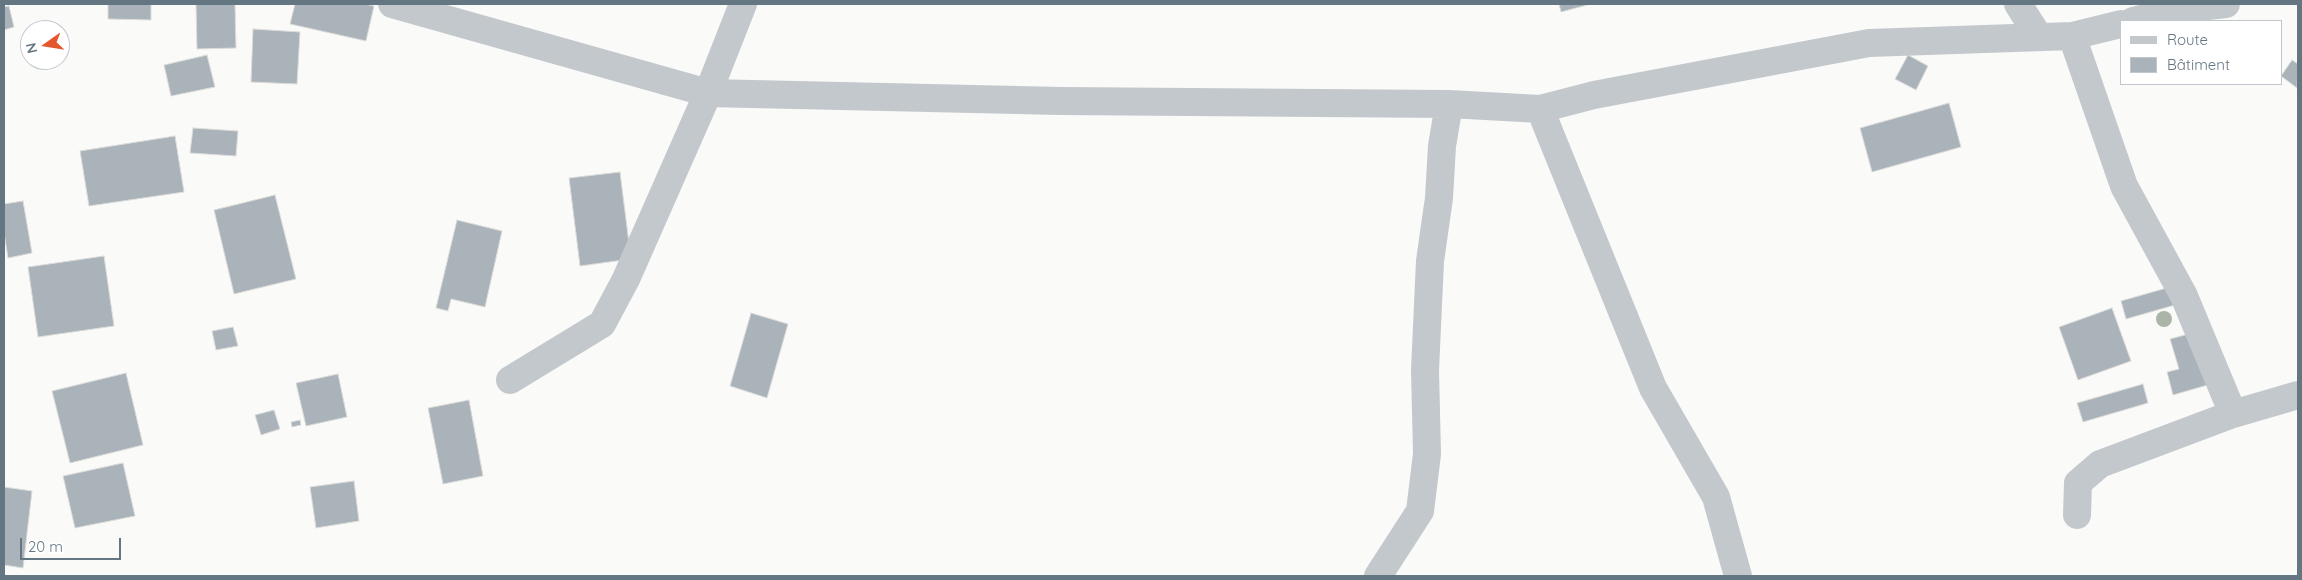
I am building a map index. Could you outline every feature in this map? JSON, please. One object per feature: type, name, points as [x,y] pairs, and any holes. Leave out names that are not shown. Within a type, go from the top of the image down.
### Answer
[{"type":"street","points":[[392,4],[708,93],[1061,101],[1449,104],[1540,109],[1594,95],[1869,43],[2072,36],[2120,24]]},
{"type":"street","points":[[510,380],[602,324],[626,279],[708,93],[743,4]]},
{"type":"street","points":[[2018,4],[2039,37]]},
{"type":"street","points":[[2137,20],[2180,10],[2226,4]]},
{"type":"street","points":[[2072,36],[2124,186],[2184,296],[2233,414]]},
{"type":"street","points":[[1378,576],[1420,511],[1427,454],[1425,370],[1430,261],[1439,198],[1442,146],[1449,104]]},
{"type":"street","points":[[1540,109],[1653,388],[1716,497],[1738,576]]},
{"type":"street","points":[[2077,515],[2078,483],[2100,464],[2233,414],[2298,395]]},
{"type":"building","points":[[108,4],[151,4],[151,20],[108,19]]},
{"type":"building","points":[[196,4],[235,4],[236,48],[197,49]]},
{"type":"building","points":[[295,4],[365,4],[374,6],[366,41],[290,24]]},
{"type":"building","points":[[1559,4],[1591,4],[1561,12]]},
{"type":"building","points":[[9,6],[14,27],[4,30],[4,7]]},
{"type":"building","points":[[253,29],[300,32],[297,84],[251,82]]},
{"type":"building","points":[[207,55],[215,87],[171,96],[164,65]]},
{"type":"building","points":[[1908,55],[1928,66],[1916,90],[1895,79]]},
{"type":"building","points":[[2292,60],[2298,64],[2297,88],[2282,77]]},
{"type":"building","points":[[1949,103],[1961,147],[1872,172],[1860,128]]},
{"type":"building","points":[[193,128],[238,131],[236,156],[190,153]]},
{"type":"building","points":[[175,136],[184,192],[89,206],[80,151]]},
{"type":"building","points":[[620,172],[631,259],[580,266],[569,178]]},
{"type":"building","points":[[275,195],[296,279],[234,294],[214,210]]},
{"type":"building","points":[[23,201],[32,253],[8,258],[4,232],[4,204]]},
{"type":"building","points":[[457,220],[502,231],[485,307],[451,299],[448,311],[436,308]]},
{"type":"building","points":[[104,256],[114,326],[38,337],[28,267]]},
{"type":"building","points":[[2177,285],[2182,303],[2126,319],[2121,301]]},
{"type":"building","points":[[2112,308],[2131,361],[2078,380],[2059,327]]},
{"type":"building","points":[[751,313],[788,324],[767,398],[730,386]]},
{"type":"building","points":[[233,327],[238,346],[216,350],[212,331]]},
{"type":"building","points":[[2196,332],[2211,384],[2173,395],[2167,372],[2179,369],[2170,339]]},
{"type":"building","points":[[126,373],[143,445],[70,463],[52,391]]},
{"type":"building","points":[[338,374],[347,417],[306,426],[296,383]]},
{"type":"building","points":[[2143,384],[2148,403],[2083,422],[2077,403]]},
{"type":"building","points":[[469,400],[483,476],[443,484],[428,408]]},
{"type":"building","points":[[274,410],[280,429],[261,435],[255,415]]},
{"type":"building","points":[[300,420],[301,425],[292,427],[291,422]]},
{"type":"building","points":[[123,463],[135,516],[75,528],[63,476]]},
{"type":"building","points":[[354,481],[359,521],[316,528],[310,487]]},
{"type":"building","points":[[4,487],[32,491],[23,568],[4,565]]}]
